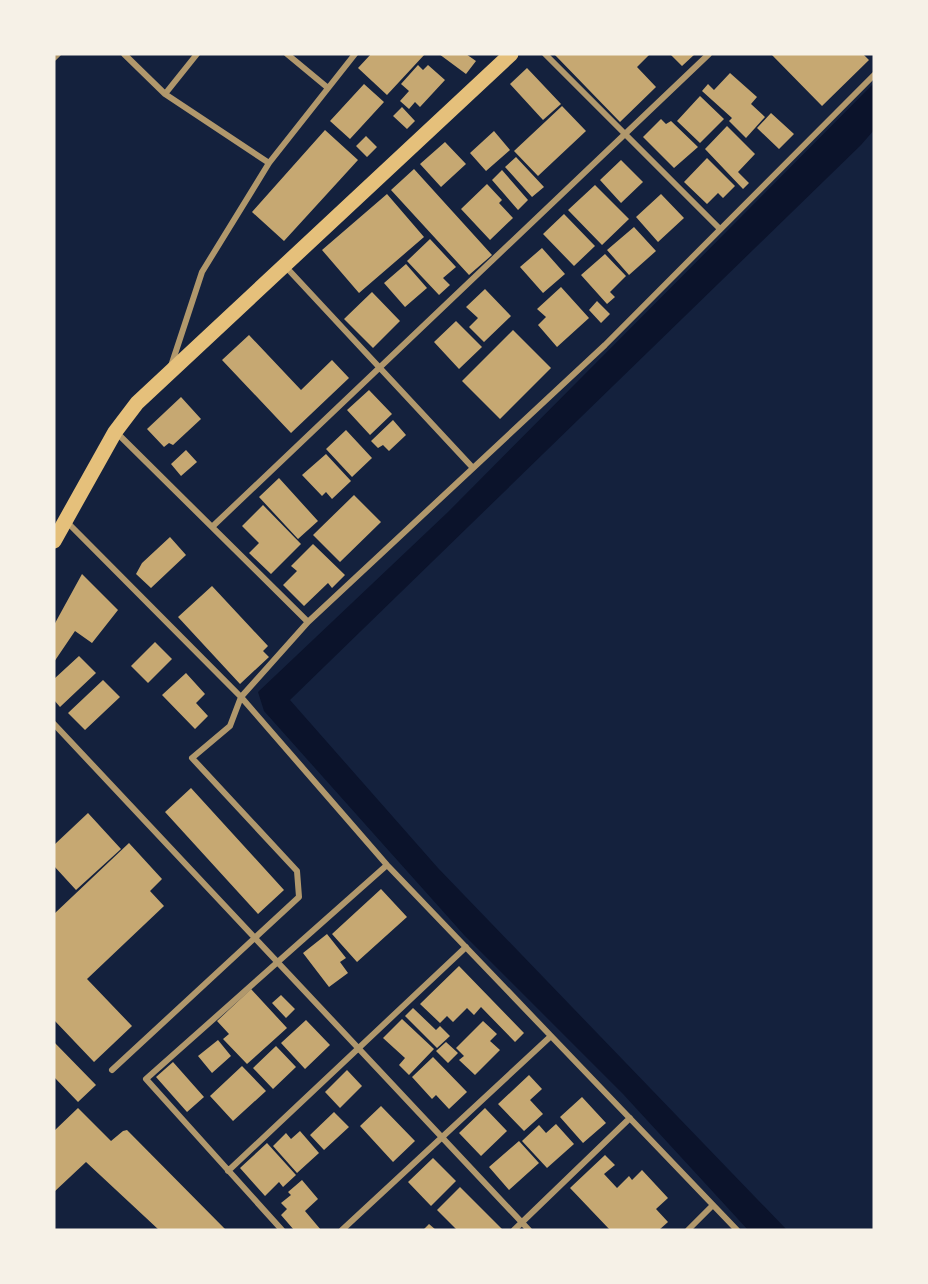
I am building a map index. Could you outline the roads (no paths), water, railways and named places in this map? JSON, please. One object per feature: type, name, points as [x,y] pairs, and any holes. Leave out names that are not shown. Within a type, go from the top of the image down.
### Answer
[{"type":"main road","points":[[54,541],[115,432],[137,403],[512,54]]},
{"type":"street","points":[[54,58],[58,54]]},
{"type":"street","points":[[124,54],[165,94],[269,163]]},
{"type":"street","points":[[165,94],[197,54]]},
{"type":"street","points":[[287,54],[328,88]]},
{"type":"street","points":[[169,371],[202,272],[269,163],[355,54]]},
{"type":"street","points":[[545,54],[720,229]]},
{"type":"street","points":[[212,528],[709,54]]},
{"type":"street","points":[[112,1071],[298,897],[297,871],[192,758],[230,726],[241,697],[308,622],[604,345],[874,75]]},
{"type":"street","points":[[285,265],[473,468]]},
{"type":"street","points":[[115,432],[308,622]]},
{"type":"street","points":[[65,520],[241,697],[387,865],[737,1230]]},
{"type":"street","points":[[54,724],[529,1230]]},
{"type":"street","points":[[282,1230],[146,1079],[387,865]]},
{"type":"street","points":[[228,1171],[466,947]]},
{"type":"street","points":[[342,1230],[551,1036]]},
{"type":"street","points":[[514,1230],[630,1118]]},
{"type":"street","points":[[688,1230],[713,1205]]},
{"type":"water","points":[[874,83],[874,130],[861,145],[290,700],[438,868],[787,1230],[748,1230],[623,1094],[465,936],[264,711],[258,692],[448,512]]}]
